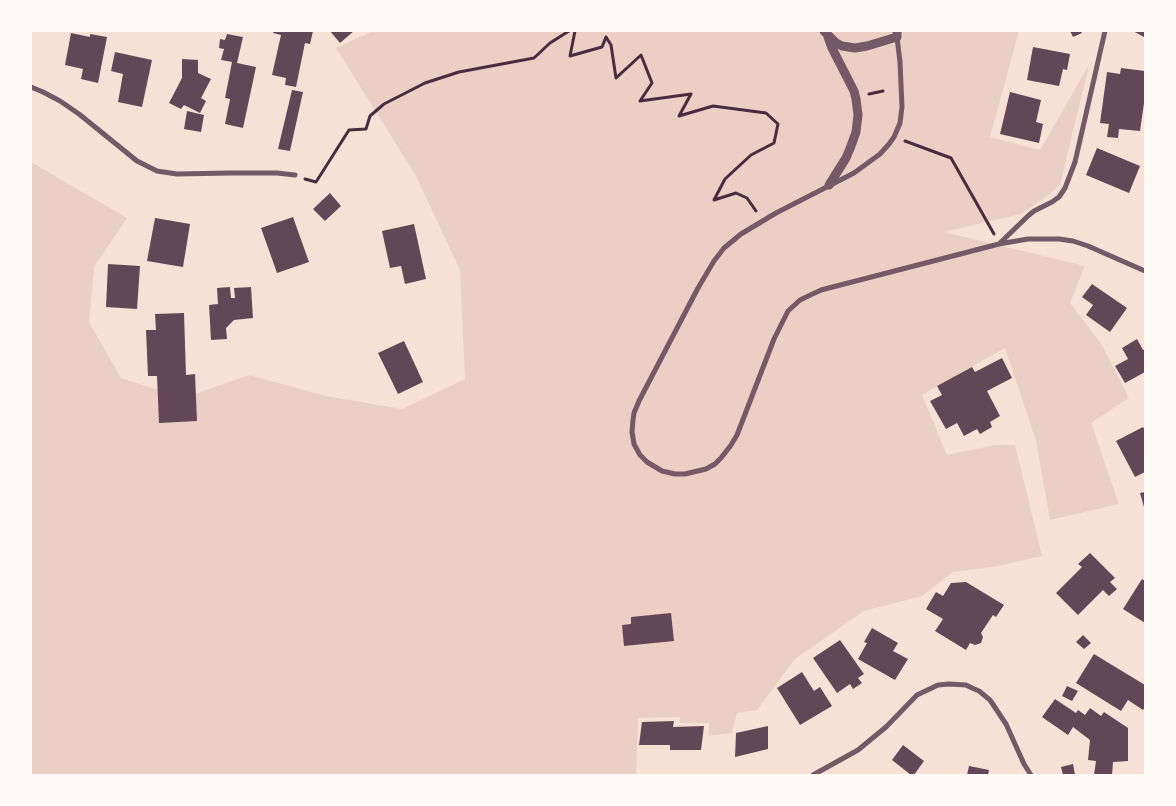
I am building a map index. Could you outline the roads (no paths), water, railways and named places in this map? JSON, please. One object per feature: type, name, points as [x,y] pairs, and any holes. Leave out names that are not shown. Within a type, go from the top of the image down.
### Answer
[{"type":"street","points":[[999,244],[1028,215],[1052,202],[1066,188],[1075,162],[1104,31]]},
{"type":"street","points":[[826,34],[854,91],[858,116],[856,132],[851,146],[830,185]]},
{"type":"street","points":[[826,34],[842,46],[856,48],[867,46],[897,34],[902,107],[900,123],[889,144],[873,160],[854,173],[762,220],[740,234],[724,248],[714,261],[639,402],[633,420],[634,444],[640,455],[647,462],[662,471],[676,474],[693,473],[715,464],[732,445],[764,364],[788,311],[800,300],[821,290],[999,244],[1028,239],[1060,239],[1088,246],[1145,271]]},
{"type":"street","points":[[31,87],[73,110],[137,161],[157,171],[178,174],[277,173],[294,175]]},
{"type":"street","points":[[813,775],[858,750],[886,727],[917,695],[938,685],[949,684],[972,688],[990,700],[1006,724],[1031,775]]}]
